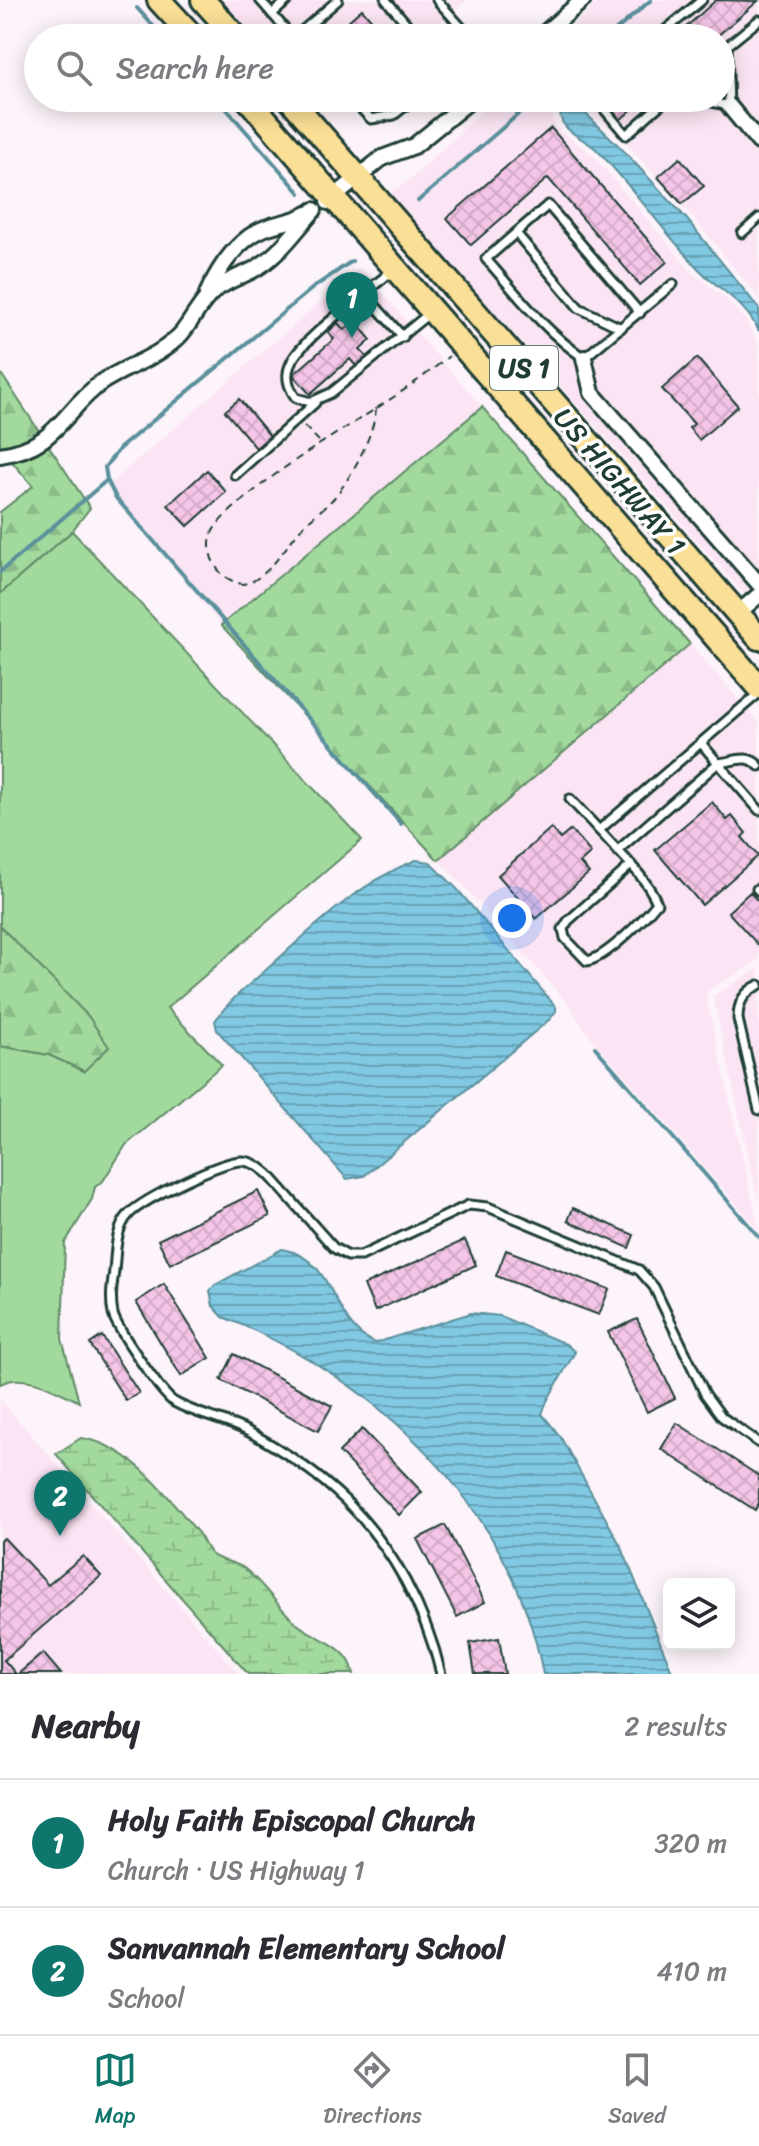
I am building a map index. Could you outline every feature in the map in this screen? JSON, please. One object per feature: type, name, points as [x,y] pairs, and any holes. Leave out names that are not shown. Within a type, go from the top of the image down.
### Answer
[{"type":"main road","points":[[159,0],[181,24]]},
{"type":"main road","points":[[203,0],[224,24]]},
{"type":"main road","name":"US HIGHWAY 1","points":[[259,112],[759,690]]},
{"type":"main road","name":"US HIGHWAY 1","points":[[301,112],[759,638]]},
{"type":"main road","points":[[678,594],[711,607],[738,613]]},
{"type":"street","points":[[555,24],[583,0]]},
{"type":"street","points":[[0,455],[31,448],[49,436],[98,386],[172,342],[204,301],[242,241],[255,232],[302,218],[335,198],[382,158],[414,146],[456,112]]},
{"type":"street","points":[[734,112],[759,142]]},
{"type":"street","points":[[204,301],[224,283],[253,270],[277,252],[314,210]]},
{"type":"street","points":[[584,358],[592,393],[759,584]]},
{"type":"street","points":[[738,613],[759,595]]},
{"type":"lane","points":[[260,0],[281,24]]},
{"type":"lane","points":[[272,14],[288,0]]},
{"type":"lane","points":[[310,24],[338,0]]},
{"type":"lane","points":[[386,0],[407,24]]},
{"type":"lane","points":[[437,0],[458,24]]},
{"type":"lane","points":[[673,24],[702,0]]},
{"type":"lane","points":[[735,40],[759,20]]},
{"type":"lane","points":[[364,112],[371,119],[398,112]]},
{"type":"lane","points":[[607,112],[626,135],[652,112]]},
{"type":"lane","points":[[640,313],[548,205],[486,259],[547,329],[584,358],[640,313],[673,284]]},
{"type":"lane","points":[[742,233],[759,218]]},
{"type":"lane","points":[[516,233],[579,308],[621,328]]},
{"type":"lane","points":[[320,399],[304,402],[296,398],[288,383],[290,363],[315,335],[395,268]]},
{"type":"lane","points":[[365,294],[403,337]]},
{"type":"lane","points":[[235,475],[320,399],[403,337],[432,311]]},
{"type":"lane","points":[[599,830],[759,690]]},
{"type":"lane","points":[[701,743],[759,810]]},
{"type":"lane","points":[[617,851],[718,763],[746,758],[754,760],[759,766]]},
{"type":"lane","points":[[570,799],[599,830],[630,866],[653,893],[657,903],[595,960],[587,961],[565,938],[563,929],[568,921],[630,866]]},
{"type":"lane","points":[[759,985],[749,990],[742,999],[738,1019],[759,1110]]},
{"type":"lane","points":[[441,1674],[429,1633],[408,1586],[383,1544],[346,1501],[302,1464],[246,1431],[172,1401],[150,1374],[114,1317],[111,1295],[118,1232],[126,1217],[139,1205],[227,1162],[245,1161],[257,1165],[269,1175],[334,1248],[348,1256],[361,1256],[469,1205],[488,1207],[639,1270],[654,1287],[705,1394],[722,1417],[759,1443]]},
{"type":"path","points":[[376,408],[376,418],[362,451],[333,499],[303,526],[255,579],[242,584],[223,576],[211,558],[210,543],[212,532],[221,520],[274,473],[320,442],[425,377],[462,345]]},
{"type":"path","points":[[298,418],[320,442]]},
{"type":"shaded area","points":[[212,0],[467,0],[437,24],[235,24]]},
{"type":"shaded area","points":[[600,0],[759,0],[759,132],[730,112],[735,112],[735,24],[575,24]]},
{"type":"shaded area","points":[[481,112],[554,112],[553,120],[560,131],[592,154],[693,273],[725,298],[747,322],[759,345],[759,574],[598,391],[589,351],[576,352],[587,398],[755,589],[746,596],[389,194],[411,179]]},
{"type":"shaded area","points":[[594,112],[726,112],[759,152],[759,298],[689,213]]},
{"type":"shaded area","points":[[360,268],[482,407],[221,625],[107,486]]},
{"type":"shaded area","points":[[690,644],[759,723],[759,960],[709,990],[706,995],[759,1230],[584,1029],[570,1006],[438,860]]},
{"type":"shaded area","points":[[759,968],[759,1204],[713,996]]},
{"type":"shaded area","points":[[0,1399],[239,1674],[0,1674]]},
{"type":"green space","points":[[0,372],[90,508],[72,531],[0,594],[0,512],[33,486],[0,448]]},
{"type":"green space","points":[[482,407],[690,644],[438,860],[221,625]]},
{"type":"green space","points":[[72,531],[362,840],[167,1008],[222,1065],[126,1145],[103,1181],[95,1187],[92,1199],[65,1243],[62,1339],[79,1402],[30,1381],[0,1384],[0,1046],[49,1055],[84,1071],[50,979],[0,926],[0,594]]},
{"type":"green space","points":[[0,926],[88,1016],[109,1047],[84,1071],[49,1055],[0,1046]]},
{"type":"green space","points":[[81,1438],[99,1443],[132,1461],[174,1504],[211,1554],[245,1569],[296,1623],[346,1656],[354,1674],[248,1674],[56,1454]]},
{"type":"water","points":[[584,112],[685,217],[759,309],[759,331],[737,302],[703,274],[598,151],[565,126],[560,113]]},
{"type":"water","points":[[416,860],[430,862],[458,890],[556,1007],[556,1011],[364,1176],[347,1179],[217,1030],[215,1021],[239,994],[337,908],[375,881]]},
{"type":"water","points":[[282,1249],[300,1255],[314,1266],[350,1323],[375,1343],[471,1313],[500,1316],[566,1344],[575,1352],[542,1414],[560,1436],[622,1548],[673,1674],[543,1674],[527,1613],[502,1556],[469,1503],[429,1455],[384,1412],[334,1375],[280,1343],[223,1317],[213,1306],[210,1291],[215,1285]]},
{"type":"building","points":[[716,0],[758,1],[731,24],[689,24]]},
{"type":"building","points":[[362,9],[375,24],[345,24]]},
{"type":"building","points":[[614,112],[629,112],[620,120]]},
{"type":"building","points":[[551,128],[667,262],[640,285],[548,178],[471,245],[447,218]]},
{"type":"building","points":[[680,158],[704,186],[682,204],[658,177]]},
{"type":"building","points":[[355,321],[371,340],[360,350],[367,357],[356,366],[350,359],[310,394],[293,375],[334,339],[328,332],[338,323],[344,330]]},
{"type":"building","points":[[697,358],[738,406],[699,440],[689,428],[694,424],[662,389]]},
{"type":"building","points":[[239,399],[270,436],[256,448],[225,411]]},
{"type":"building","points":[[207,470],[226,492],[188,526],[168,505]]},
{"type":"building","points":[[712,802],[727,820],[732,816],[746,833],[742,837],[758,856],[702,905],[655,850]]},
{"type":"building","points":[[551,828],[560,839],[571,830],[591,853],[580,863],[589,873],[536,919],[498,875]]},
{"type":"building","points":[[750,892],[759,902],[759,946],[728,912]]},
{"type":"building","points":[[258,1191],[270,1216],[170,1264],[158,1240]]},
{"type":"building","points":[[573,1208],[634,1235],[629,1248],[568,1221]]},
{"type":"building","points":[[465,1240],[476,1265],[375,1311],[364,1285]]},
{"type":"building","points":[[506,1250],[609,1289],[599,1315],[496,1276]]},
{"type":"building","points":[[164,1284],[210,1358],[181,1376],[136,1302]]},
{"type":"building","points":[[637,1319],[675,1398],[647,1412],[608,1332]]},
{"type":"building","points":[[102,1336],[139,1393],[126,1401],[90,1344]]},
{"type":"building","points":[[234,1354],[332,1406],[318,1431],[221,1380]]},
{"type":"building","points":[[677,1423],[759,1476],[759,1503],[755,1510],[661,1449]]},
{"type":"building","points":[[362,1429],[422,1492],[399,1515],[339,1452]]},
{"type":"building","points":[[445,1525],[485,1602],[457,1617],[417,1539]]},
{"type":"building","points":[[4,1538],[48,1585],[83,1556],[101,1576],[4,1660],[16,1674],[0,1674],[0,1541]]},
{"type":"building","points":[[499,1638],[505,1674],[475,1674],[470,1643]]},
{"type":"building","points":[[43,1653],[61,1674],[18,1674]]},
{"type":"waterway","points":[[623,24],[651,0]]},
{"type":"waterway","points":[[137,8],[151,24]]},
{"type":"waterway","points":[[229,112],[300,193]]},
{"type":"waterway","points":[[418,201],[521,112]]},
{"type":"waterway","points":[[352,261],[314,287],[120,448],[105,467],[107,480],[116,498],[401,824]]},
{"type":"waterway","points":[[0,572],[107,480]]},
{"type":"waterway","points":[[595,1047],[759,1237]]},
{"type":"place","name":"Holy Faith Episcopal Church","points":[[352,338]]},
{"type":"place","name":"Sanvannah Elementary School","points":[[60,1536]]}]
